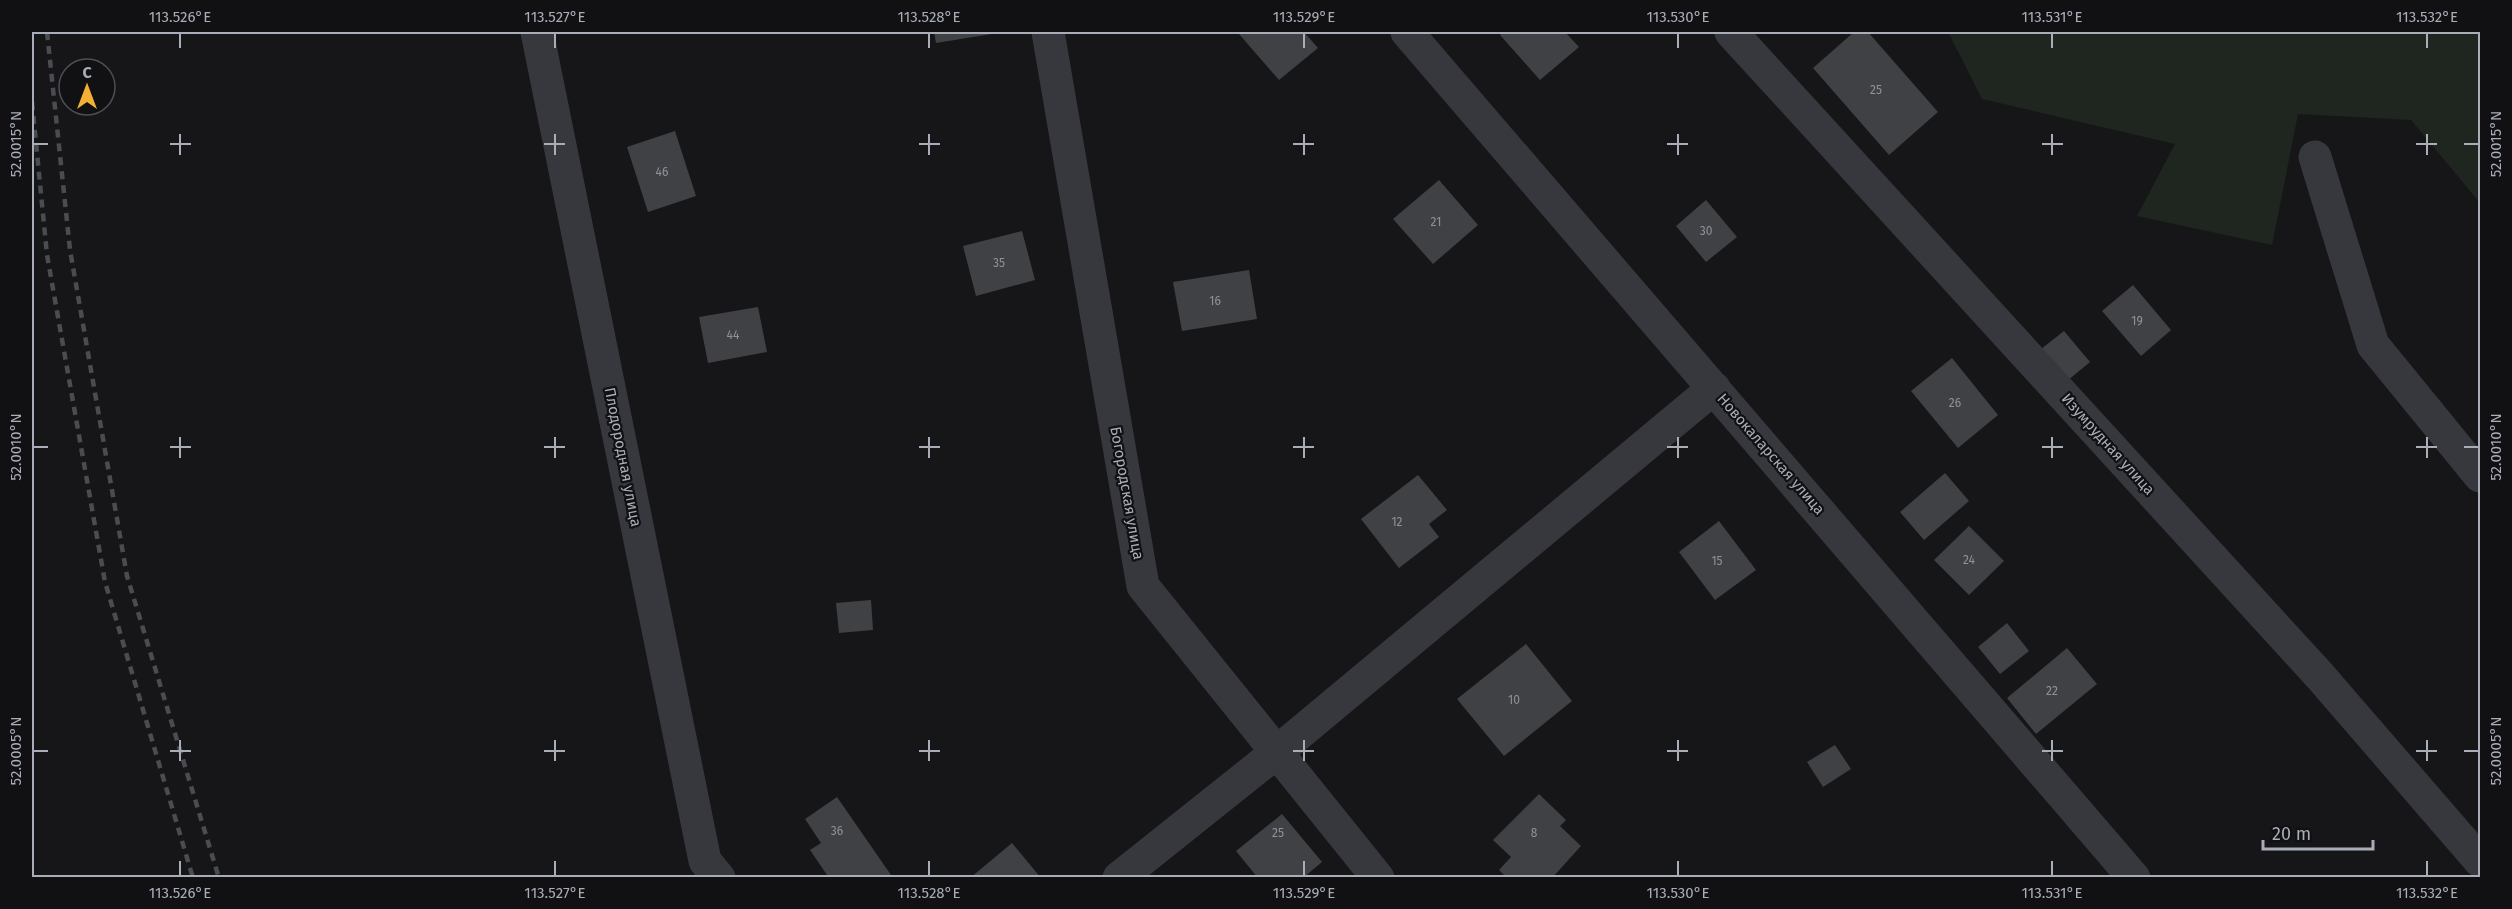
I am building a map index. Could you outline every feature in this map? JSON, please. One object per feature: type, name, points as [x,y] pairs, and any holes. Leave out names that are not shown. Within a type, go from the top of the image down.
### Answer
[{"type":"street","name":"Плодородная улица","points":[[537,32],[705,861],[719,878]]},
{"type":"street","name":"Богородская улица","points":[[1048,32],[1143,586],[1378,878]]},
{"type":"street","name":"Новокаларская улица","points":[[1407,32],[2134,878]]},
{"type":"street","name":"Изумрудная улица","points":[[1731,32],[2320,676],[2481,861]]},
{"type":"street","points":[[2315,157],[2373,345],[2481,476]]},
{"type":"street","points":[[1119,878],[1277,752],[1714,388]]},
{"type":"shaded area","points":[[1948,32],[2480,32],[2480,203],[2411,120],[2298,114],[2272,245],[2137,216],[2175,144],[1982,99]]},
{"type":"building","points":[[934,32],[998,32],[998,33],[936,43]]},
{"type":"building","points":[[1242,32],[1304,32],[1318,48],[1279,80],[1239,34]]},
{"type":"building","points":[[1504,32],[1565,32],[1579,47],[1540,80],[1500,35]]},
{"type":"building","points":[[1854,32],[1868,32],[1938,112],[1889,155],[1813,68]]},
{"type":"building","points":[[675,131],[696,196],[648,212],[627,147]]},
{"type":"building","points":[[1439,180],[1478,225],[1433,264],[1393,219]]},
{"type":"building","points":[[1706,200],[1737,237],[1706,262],[1676,226]]},
{"type":"building","points":[[1022,231],[1035,280],[976,296],[963,246]]},
{"type":"building","points":[[1249,270],[1257,319],[1182,331],[1173,282]]},
{"type":"building","points":[[2133,285],[2171,330],[2141,356],[2102,311]]},
{"type":"building","points":[[758,307],[767,352],[708,363],[699,317]]},
{"type":"building","points":[[2064,331],[2090,362],[2067,381],[2041,349]]},
{"type":"building","points":[[1952,358],[1998,415],[1958,448],[1911,391]]},
{"type":"building","points":[[1945,473],[1969,501],[1924,540],[1900,512]]},
{"type":"building","points":[[1418,475],[1447,510],[1429,524],[1439,537],[1399,568],[1361,519]]},
{"type":"building","points":[[1719,521],[1756,570],[1715,600],[1679,552]]},
{"type":"building","points":[[1969,526],[2004,561],[1969,595],[1934,560]]},
{"type":"building","points":[[871,600],[873,630],[839,633],[836,603]]},
{"type":"building","points":[[2007,623],[2029,651],[2000,674],[1978,647]]},
{"type":"building","points":[[1526,644],[1572,701],[1504,756],[1457,699]]},
{"type":"building","points":[[2067,648],[2097,684],[2036,734],[2007,698]]},
{"type":"building","points":[[1835,745],[1851,769],[1823,787],[1807,762]]},
{"type":"building","points":[[1539,794],[1566,820],[1560,826],[1581,846],[1552,878],[1516,878],[1514,876],[1507,878],[1499,870],[1511,857],[1493,840]]},
{"type":"building","points":[[837,797],[891,875],[888,878],[829,878],[810,850],[821,843],[805,819]]},
{"type":"building","points":[[1282,814],[1322,862],[1303,878],[1258,878],[1236,851]]},
{"type":"building","points":[[1012,843],[1041,878],[970,878]]},
{"type":"railway","points":[[47,32],[70,250],[127,576],[219,878]]},
{"type":"railway","points":[[32,102],[47,255],[105,582],[193,878]]}]
